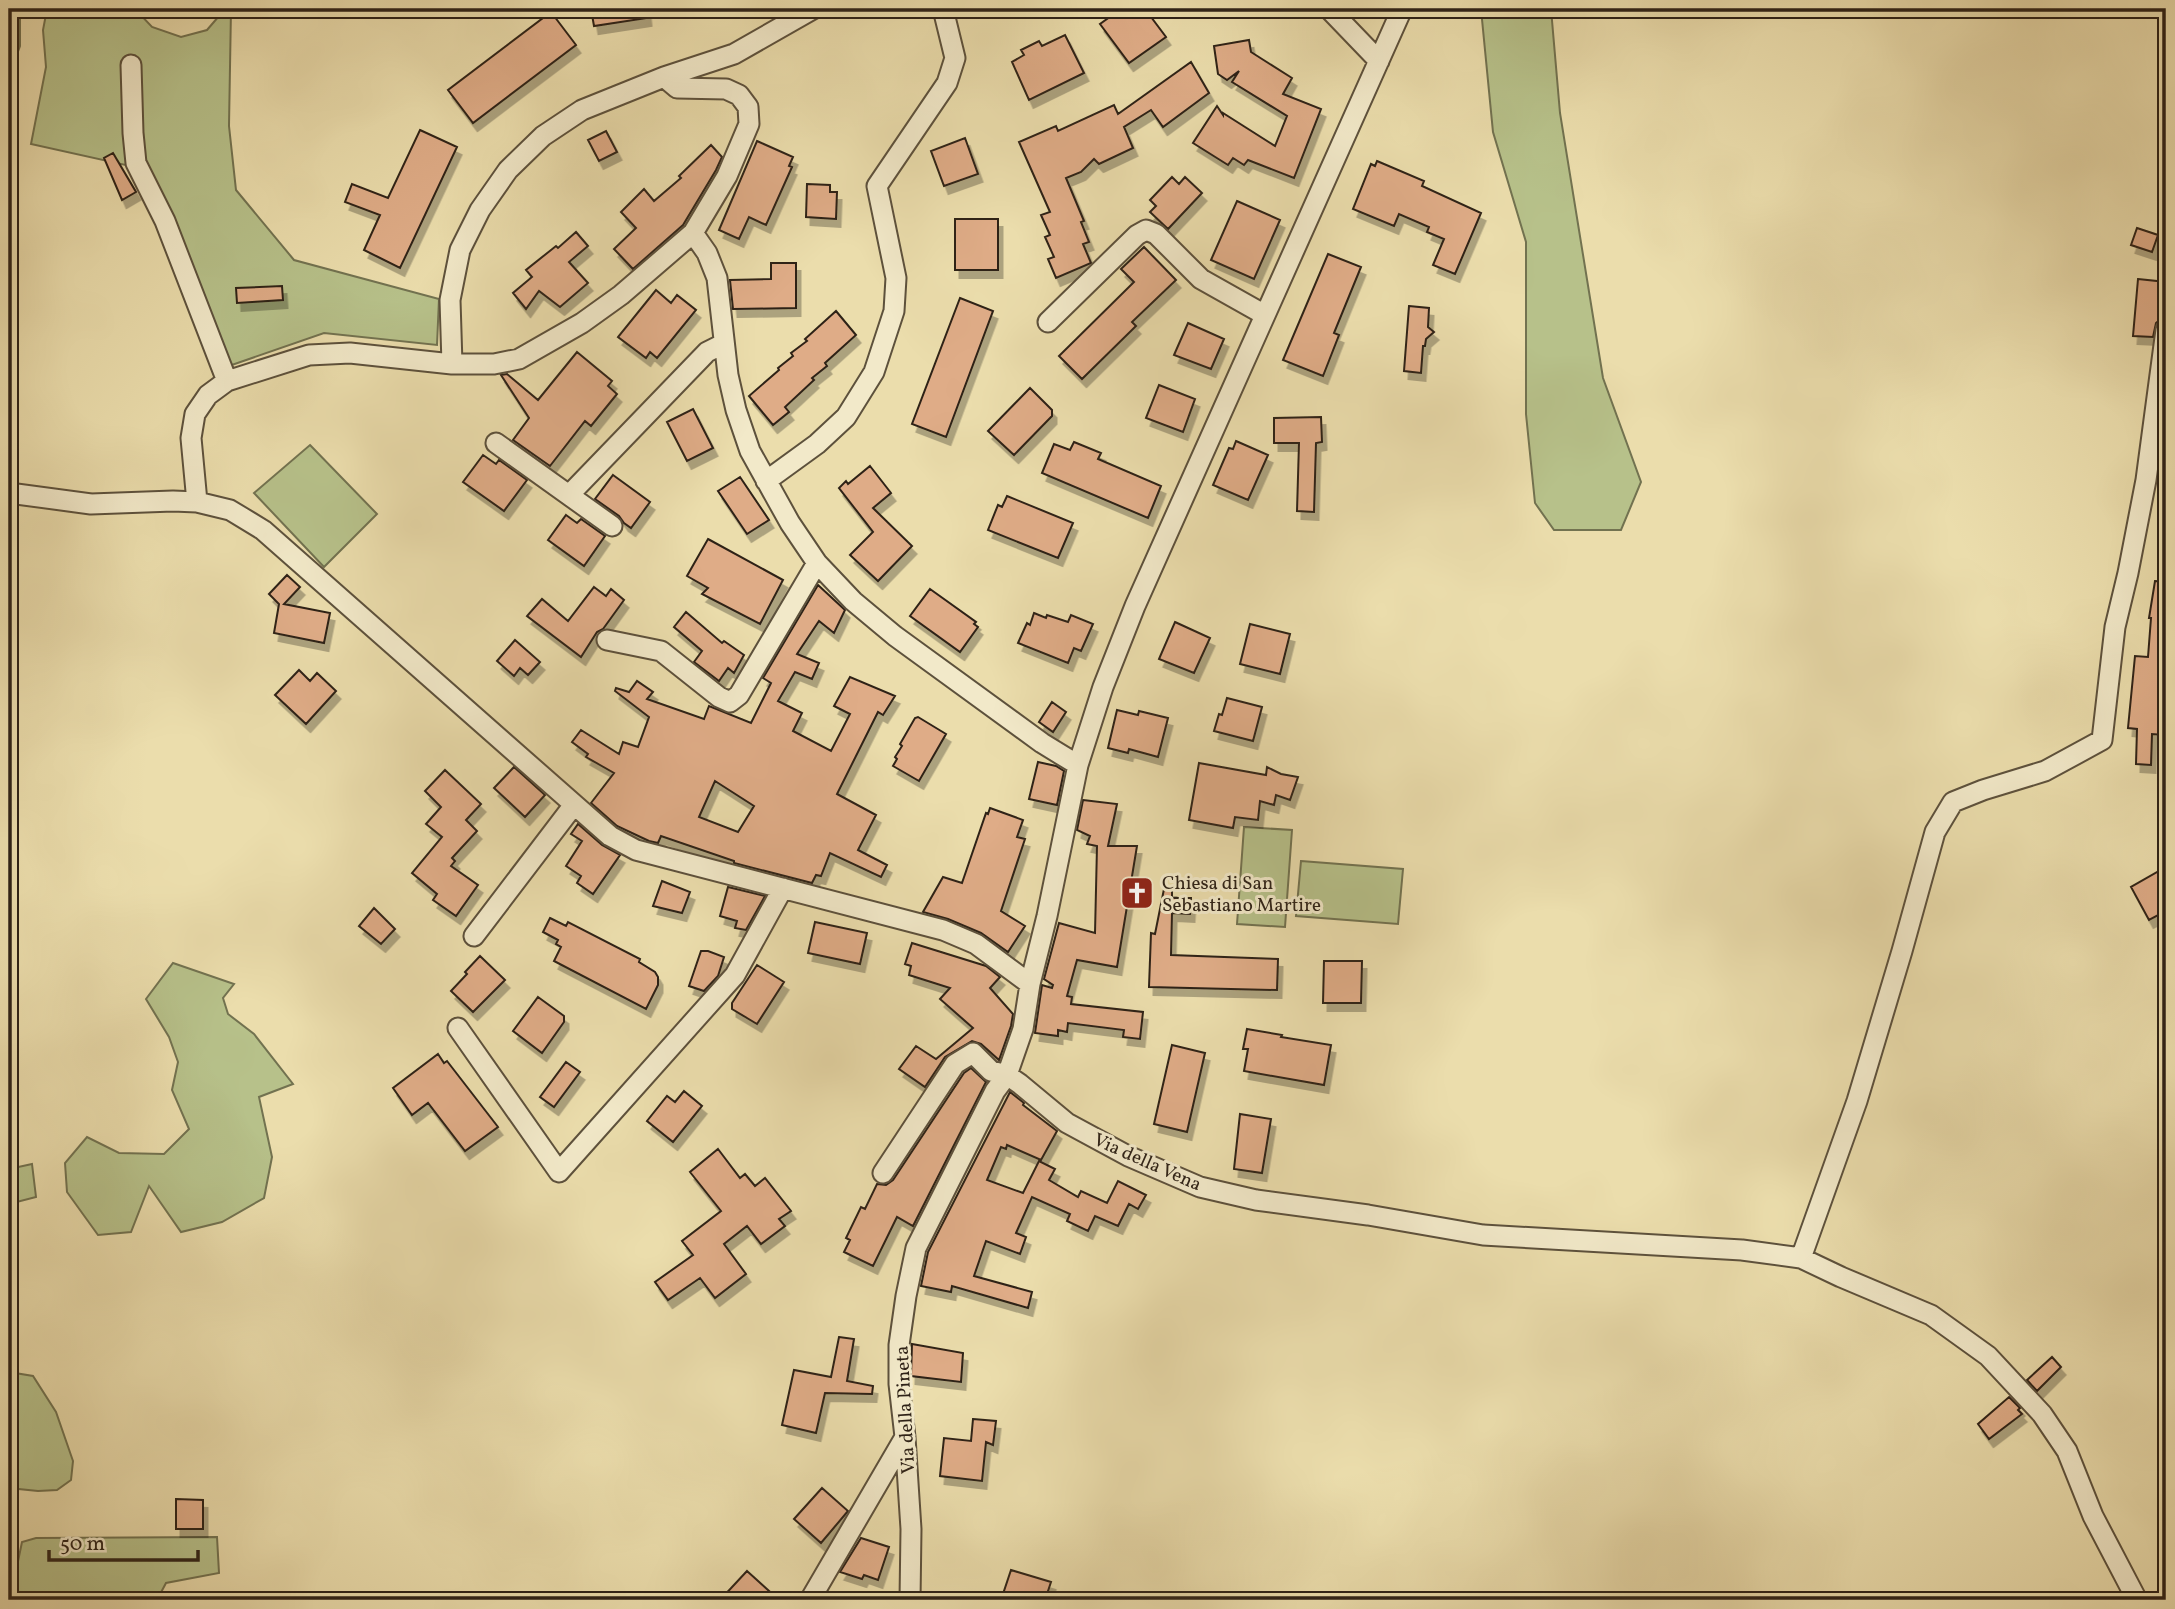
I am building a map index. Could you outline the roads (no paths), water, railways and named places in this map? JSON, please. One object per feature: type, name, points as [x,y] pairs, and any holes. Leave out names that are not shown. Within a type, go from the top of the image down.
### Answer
[{"type":"street","points":[[452,364],[450,300],[460,250],[480,209],[508,170],[543,136],[582,110],[664,77],[734,54],[813,9]]},
{"type":"street","points":[[766,481],[817,444],[846,416],[874,372],[894,311],[896,278],[877,186],[947,83],[954,58],[943,9]]},
{"type":"street","points":[[1329,9],[1379,61]]},
{"type":"street","name":"Via della Pineta","points":[[910,1600],[911,1529],[899,1384],[906,1296],[916,1248],[995,1091],[1007,1075],[1023,1029],[1030,984],[1078,765],[1103,687],[1135,606],[1402,9]]},
{"type":"street","points":[[131,65],[136,163],[164,221],[227,381]]},
{"type":"street","points":[[197,502],[191,438],[195,414],[208,395],[227,381],[309,355],[350,353],[452,364],[494,364],[519,359],[582,323],[621,295],[693,233],[727,176],[749,124],[748,107],[740,95],[726,89],[677,88],[664,77]]},
{"type":"street","points":[[1048,322],[1137,235],[1146,230],[1156,234],[1201,279],[1265,314]]},
{"type":"street","points":[[693,233],[708,253],[717,278],[723,344],[736,410],[750,451],[817,563],[853,601],[895,636],[1042,743],[1078,765]]},
{"type":"street","points":[[1801,1258],[1857,1101],[1935,832],[1953,802],[2045,771],[2102,740],[2115,628],[2146,480],[2166,330]]},
{"type":"street","points":[[569,495],[707,352],[723,344]]},
{"type":"street","points":[[496,443],[612,526]]},
{"type":"street","points":[[9,493],[91,504],[197,502],[230,510],[262,530],[610,836],[636,850],[943,930],[976,944],[1030,984]]},
{"type":"street","points":[[607,640],[661,651],[719,698],[730,702],[744,688],[817,563]]},
{"type":"street","points":[[474,936],[573,806]]},
{"type":"street","points":[[458,1028],[559,1172],[735,975],[783,888]]},
{"type":"street","name":"Via della Vena","points":[[883,1173],[955,1064],[973,1053],[991,1071],[1007,1075],[1067,1123],[1128,1156],[1200,1186],[1256,1199],[1483,1235],[1742,1250],[1801,1258],[1931,1315],[1988,1356],[2042,1414],[2067,1451],[2093,1516],[2137,1600]]},
{"type":"street","points":[[810,1600],[905,1437]]},
{"type":"place","name":"Chiesa di San Sebastiano Martire","points":[[1137,893]]}]
